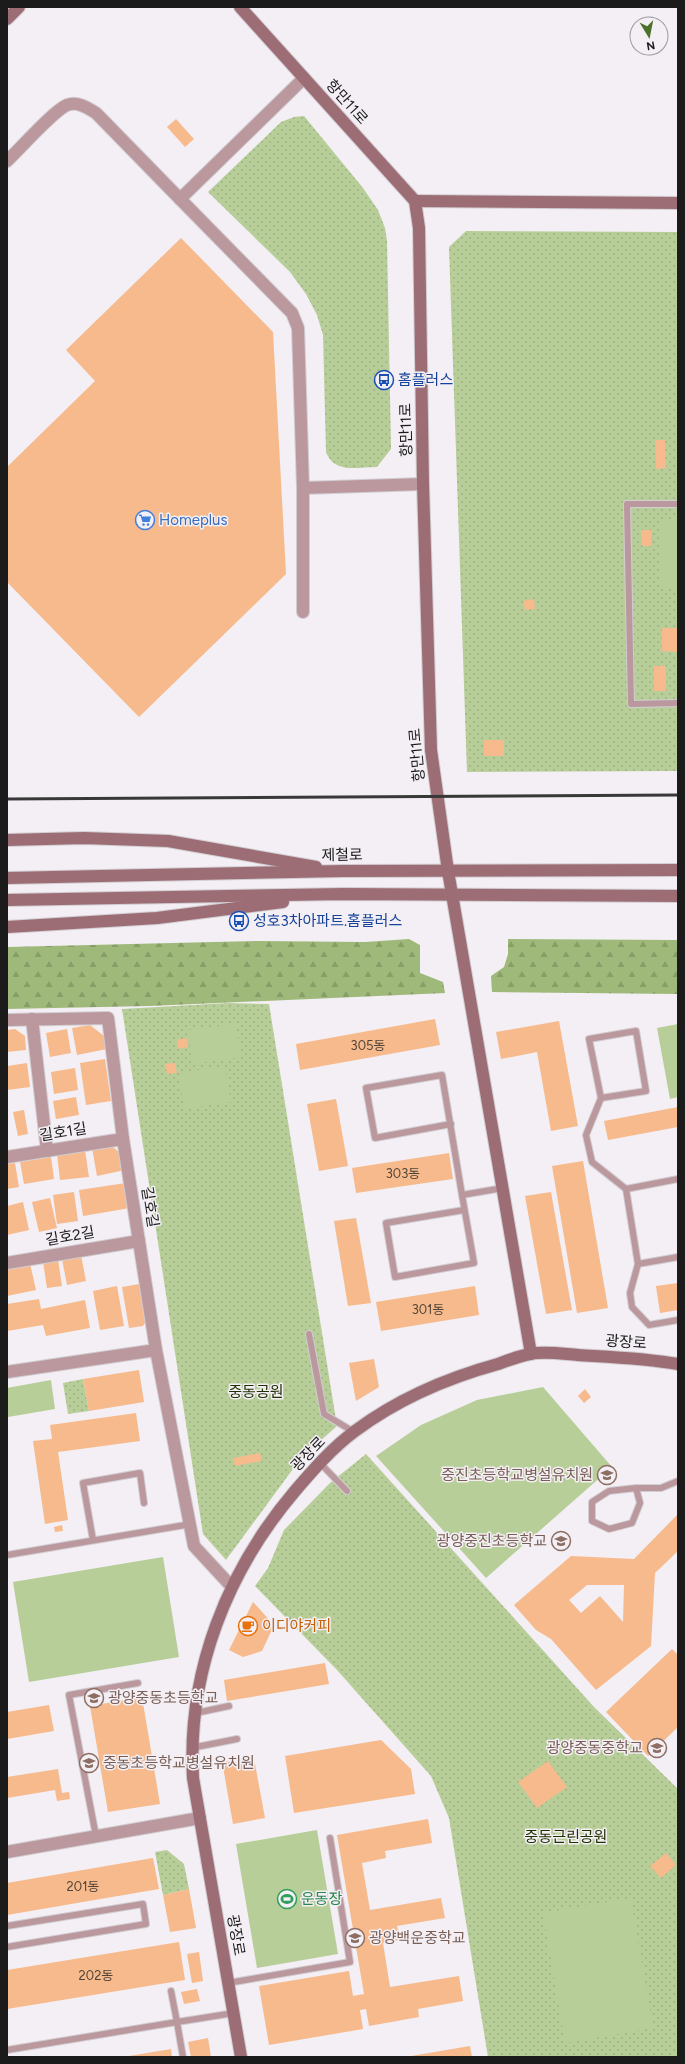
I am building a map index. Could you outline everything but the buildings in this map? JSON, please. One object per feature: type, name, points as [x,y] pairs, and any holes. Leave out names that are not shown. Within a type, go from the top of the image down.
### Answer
[{"type":"street","points":[[7,18],[19,7]]},
{"type":"street","name":"항만11로","points":[[240,7],[415,201],[420,228],[422,484],[431,750],[448,871],[531,1354]]},
{"type":"street","points":[[180,199],[304,78]]},
{"type":"street","points":[[7,161],[51,118],[68,105],[83,105],[96,113],[292,313],[298,328],[299,346],[303,488],[302,612]]},
{"type":"street","points":[[415,201],[678,203]]},
{"type":"street","points":[[303,488],[422,484]]},
{"type":"street","points":[[7,840],[84,838],[168,841],[343,871]]},
{"type":"street","name":"제철로","points":[[7,878],[343,871],[678,870]]},
{"type":"street","points":[[7,927],[157,918],[343,894]]},
{"type":"street","points":[[7,900],[343,894],[678,896]]},
{"type":"street","name":"길호길","points":[[7,1020],[108,1018],[123,1139],[156,1350],[191,1524],[194,1546],[231,1586]]},
{"type":"street","points":[[32,1019],[47,1150]]},
{"type":"street","name":"길호1길","points":[[7,1157],[123,1139]]},
{"type":"street","name":"길호2길","points":[[7,1263],[139,1241]]},
{"type":"street","points":[[7,1372],[156,1350]]},
{"type":"street","name":"광장로","points":[[241,2057],[193,1778],[191,1748],[204,1666],[216,1625],[231,1586],[249,1553],[272,1519],[319,1462],[354,1432],[403,1400],[450,1379],[531,1354],[646,1358],[678,1364]]},
{"type":"street","points":[[7,1852],[200,1818]]},
{"type":"lane","points":[[678,504],[627,504],[631,704],[678,703]]},
{"type":"lane","points":[[601,1098],[646,1091],[636,1031],[589,1039],[601,1098],[586,1135],[592,1162],[626,1189],[638,1264],[630,1292],[632,1307],[649,1324],[678,1320]]},
{"type":"lane","points":[[451,1124],[375,1138],[366,1088],[442,1075],[451,1124],[464,1210],[474,1263],[395,1277],[386,1223],[464,1210]]},
{"type":"lane","points":[[626,1189],[678,1179]]},
{"type":"lane","points":[[462,1195],[503,1188]]},
{"type":"lane","points":[[638,1264],[678,1257]]},
{"type":"lane","points":[[309,1334],[324,1414],[354,1432]]},
{"type":"lane","points":[[319,1462],[348,1491]]},
{"type":"lane","points":[[93,1540],[83,1483],[140,1473],[144,1504]]},
{"type":"lane","points":[[636,1488],[640,1502],[632,1523],[609,1529],[592,1521],[592,1502],[609,1491],[636,1488],[661,1488],[678,1481]]},
{"type":"lane","points":[[7,1555],[191,1524]]},
{"type":"lane","points":[[96,1836],[69,1695],[138,1682]]},
{"type":"lane","points":[[196,1713],[229,1706]]},
{"type":"lane","points":[[191,1748],[237,1739]]},
{"type":"lane","points":[[228,1983],[350,1962],[330,1838]]},
{"type":"lane","points":[[7,1926],[142,1904],[146,1924],[7,1947]]},
{"type":"lane","points":[[171,1991],[183,2057]]},
{"type":"lane","points":[[7,2050],[234,2012]]},
{"type":"green space","points":[[304,116],[363,188],[378,210],[385,228],[387,241],[391,449],[377,467],[347,468],[335,464],[330,459],[326,452],[323,335],[317,315],[306,294],[290,272],[208,192],[281,122],[294,117]]},
{"type":"green space","points":[[466,231],[678,232],[678,771],[467,772],[449,247]]},
{"type":"green space","points":[[660,519],[678,519],[678,587],[661,587]]},
{"type":"green space","points":[[409,939],[420,945],[420,973],[443,982],[445,993],[149,1006],[7,1009],[7,947],[259,941],[365,942]]},
{"type":"green space","points":[[508,939],[678,940],[678,994],[492,992],[491,976],[504,967],[508,954]]},
{"type":"green space","name":"중동공원","points":[[228,1003],[269,1004],[337,1426],[301,1458],[226,1560],[203,1534],[122,1009]]},
{"type":"green space","points":[[236,1024],[241,1057],[192,1064],[188,1030]]},
{"type":"green space","points":[[678,1024],[678,1097],[670,1099],[657,1028]]},
{"type":"green space","points":[[225,1066],[231,1102],[184,1109],[179,1073]]},
{"type":"green space","points":[[83,1379],[89,1411],[68,1414],[63,1383]]},
{"type":"green space","points":[[51,1380],[55,1409],[8,1417],[7,1388]]},
{"type":"green space","points":[[543,1387],[612,1467],[486,1578],[376,1456],[421,1425],[477,1400]]},
{"type":"green space","name":"중동근린공원","points":[[366,1454],[594,1707],[678,1789],[678,2057],[488,2057],[449,1818],[431,1776],[337,1670],[255,1586],[268,1568],[284,1530],[330,1483]]},
{"type":"green space","points":[[163,1557],[179,1657],[29,1682],[13,1582]]},
{"type":"green space","name":"운동장","points":[[317,1830],[338,1954],[257,1968],[236,1844]]},
{"type":"green space","points":[[167,1850],[184,1864],[189,1889],[163,1895],[155,1852]]},
{"type":"green space","points":[[631,1898],[653,2028],[565,2043],[543,1913]]},
{"type":"railway","points":[[7,799],[678,795]]},
{"type":"place","name":"홈플러스","points":[[384,380]]},
{"type":"place","name":"Homeplus","points":[[145,520]]},
{"type":"place","name":"성호3차아파트.홈플러스","points":[[239,921]]},
{"type":"place","name":"중진초등학교병설유치원","points":[[607,1475]]},
{"type":"place","name":"광양중진초등학교","points":[[561,1541]]},
{"type":"place","name":"이디야커피","points":[[248,1626]]},
{"type":"place","name":"광양중동초등학교","points":[[94,1698]]},
{"type":"place","name":"광양중동중학교","points":[[657,1748]]},
{"type":"place","name":"중동초등학교병설유치원","points":[[89,1763]]},
{"type":"place","name":"운동장","points":[[287,1899]]},
{"type":"place","name":"광양백운중학교","points":[[355,1938]]}]
